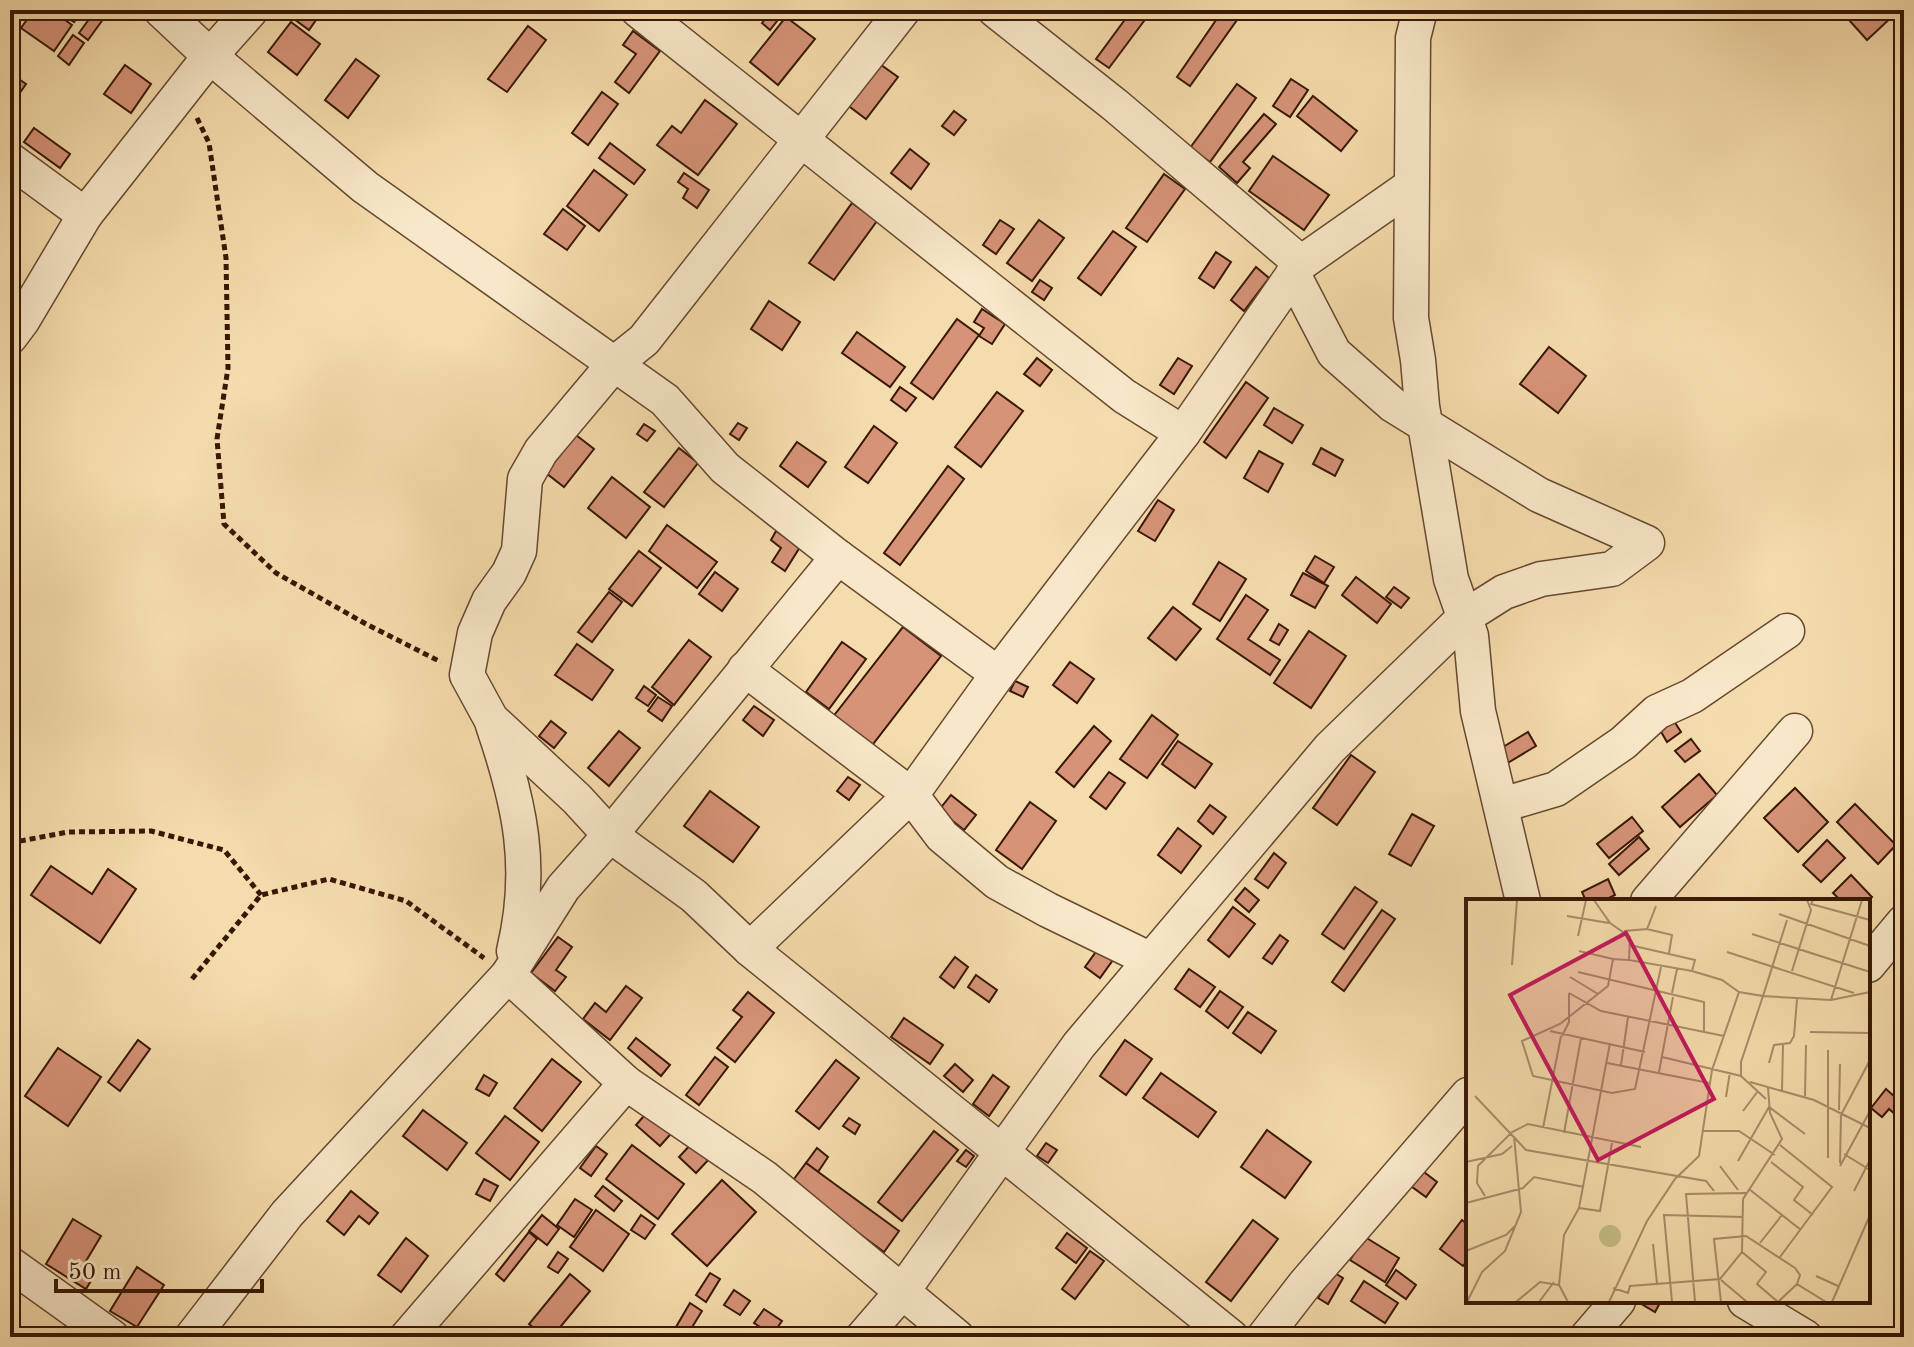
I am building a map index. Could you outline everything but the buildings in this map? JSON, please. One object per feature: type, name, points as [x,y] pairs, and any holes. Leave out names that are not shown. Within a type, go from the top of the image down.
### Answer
[{"type":"street","points":[[161,10],[210,56],[365,187],[665,400],[725,468],[838,557],[998,674]]},
{"type":"street","points":[[10,337],[85,215],[184,88],[251,10]]},
{"type":"street","points":[[638,10],[1124,396],[1183,433]]},
{"type":"street","points":[[508,975],[522,914],[524,854],[513,782],[491,719],[467,675],[475,633],[489,601],[509,573],[519,551],[525,479],[541,451],[614,364],[644,340],[903,10]]},
{"type":"street","points":[[863,1337],[901,1293],[1079,1045],[1330,748],[1466,616],[1504,592],[1541,579],[1612,569],[1647,543],[1539,495],[1393,405],[1334,353],[1297,269],[1115,105],[995,10]]},
{"type":"street","points":[[1420,10],[1413,38],[1411,318],[1425,427],[1451,579],[1471,636],[1478,711],[1523,899]]},
{"type":"street","points":[[10,160],[85,215]]},
{"type":"street","points":[[750,949],[911,795],[998,674],[1183,433],[1297,269],[1411,186]]},
{"type":"street","points":[[192,1337],[287,1214],[508,975],[563,888],[838,557]]},
{"type":"street","points":[[1502,805],[1556,789],[1623,743],[1657,712],[1692,696],[1787,631]]},
{"type":"street","points":[[745,669],[911,795],[942,836],[997,882],[1149,959]]},
{"type":"street","points":[[491,719],[577,799],[610,835],[694,896],[750,949],[1231,1337]]},
{"type":"street","points":[[1650,899],[1795,731]]},
{"type":"street","points":[[1870,963],[1904,922]]},
{"type":"street","points":[[508,975],[626,1083],[765,1178],[957,1337]]},
{"type":"street","points":[[407,1337],[626,1083]]},
{"type":"street","points":[[1264,1337],[1315,1272],[1466,1097]]},
{"type":"street","points":[[10,1264],[112,1337]]},
{"type":"street","points":[[1587,1337],[1616,1303]]},
{"type":"street","points":[[1748,1303],[1791,1334]]},
{"type":"path","points":[[184,88],[209,143],[226,258],[228,368],[217,439],[224,524],[276,573],[366,624],[467,675]]},
{"type":"path","points":[[10,843],[68,832],[151,831],[224,850],[261,895]]},
{"type":"path","points":[[192,979],[261,895],[329,879],[406,901],[508,975]]}]
